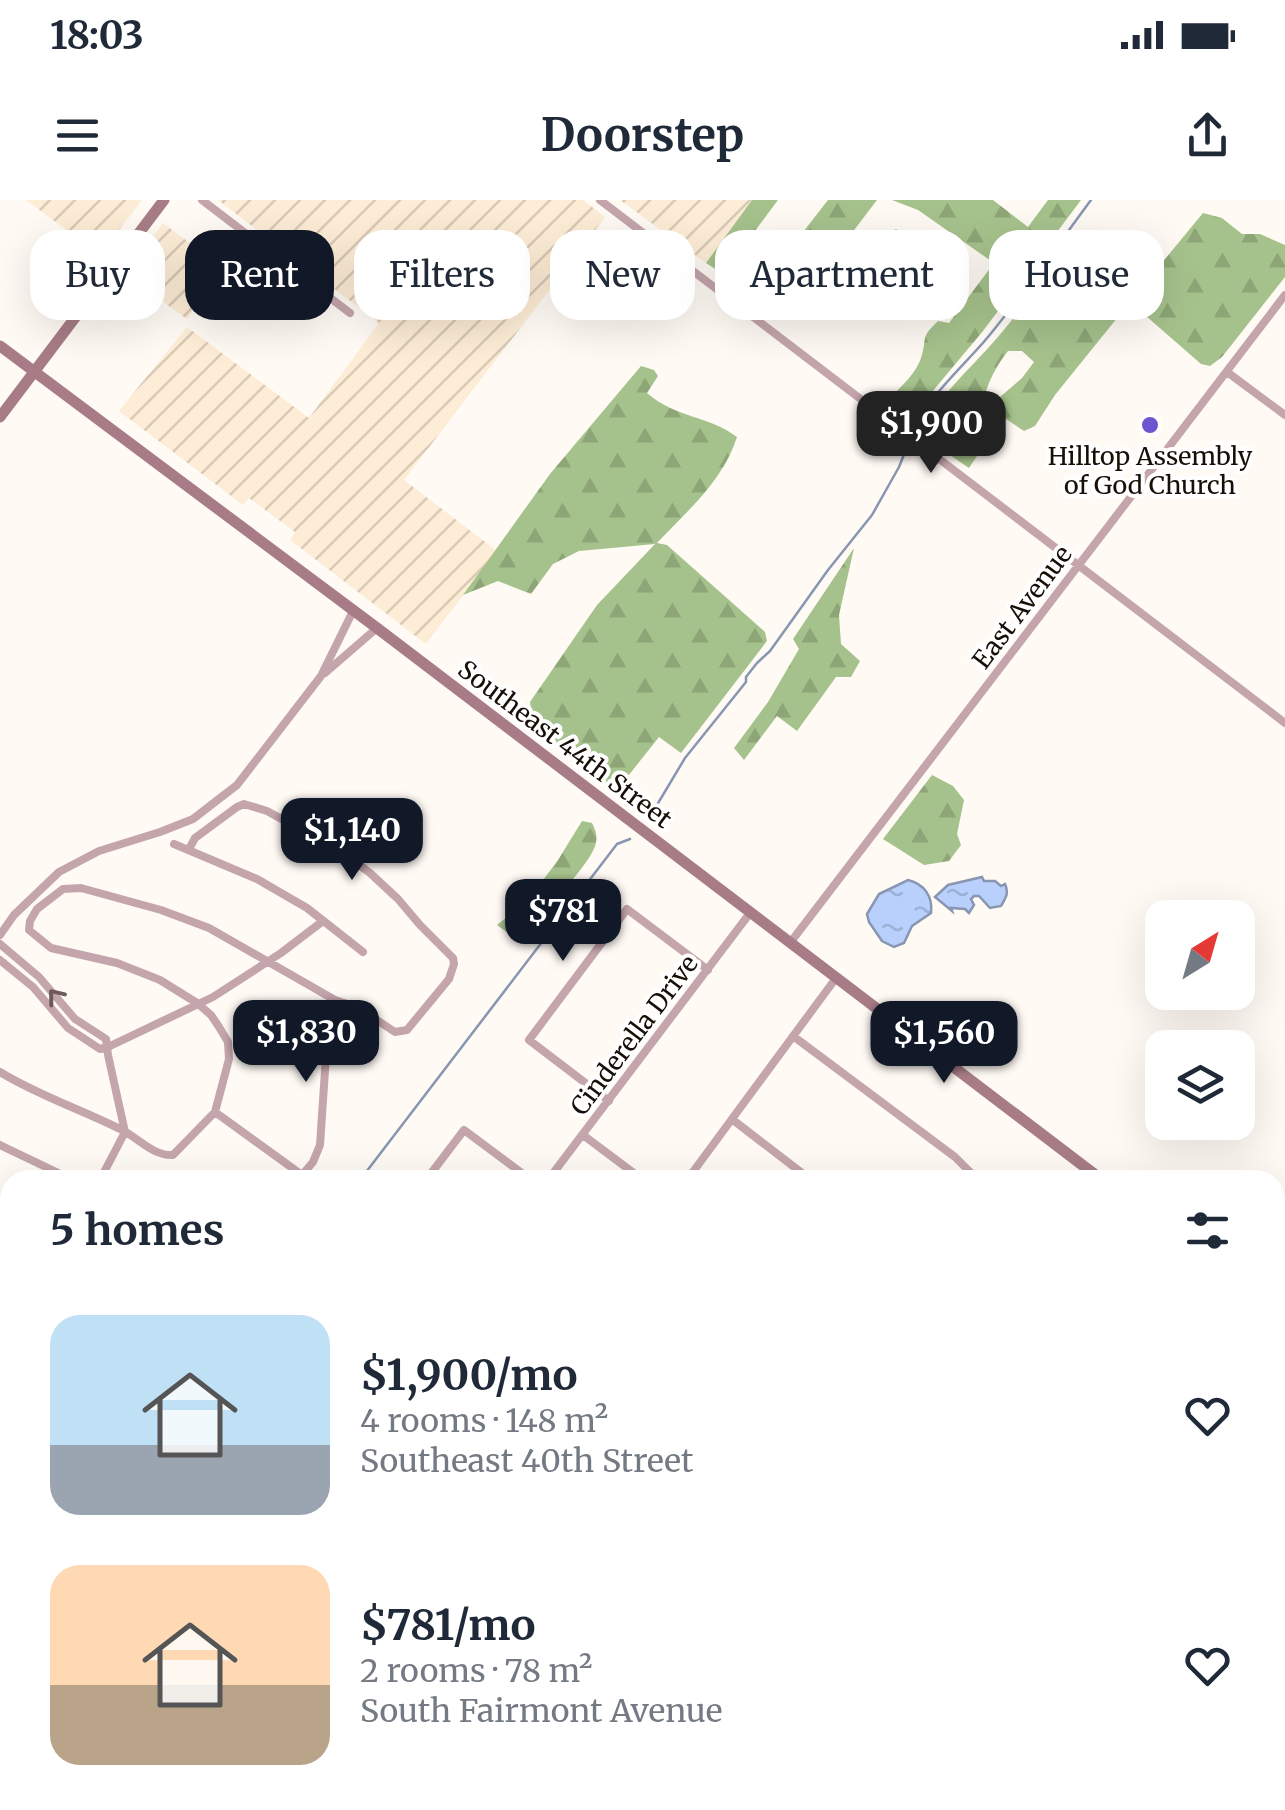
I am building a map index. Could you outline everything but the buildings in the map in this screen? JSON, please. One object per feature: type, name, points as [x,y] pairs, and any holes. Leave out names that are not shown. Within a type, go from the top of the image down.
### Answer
[{"type":"main road","points":[[0,417],[164,200]]},
{"type":"main road","name":"Southeast 44th Street","points":[[0,346],[1085,1170]]},
{"type":"street","points":[[202,200],[350,312]]},
{"type":"street","points":[[600,200],[1285,723]]},
{"type":"street","name":"East Avenue","points":[[790,943],[1285,296]]},
{"type":"street","points":[[1227,372],[1285,415]]},
{"type":"street","points":[[321,676],[353,611]]},
{"type":"street","points":[[0,936],[14,915],[59,872],[99,851],[193,819],[236,785],[321,676],[376,628]]},
{"type":"street","points":[[0,1072],[124,1132],[161,1156],[173,1154],[215,1112],[229,1059],[228,1042],[210,1015],[197,1003],[139,971],[51,948],[28,930],[46,900],[63,889],[81,888],[186,918],[268,960],[334,1000],[357,1006],[389,1030],[400,1033],[407,1030],[449,978],[453,958],[370,873],[332,847],[255,806],[237,806],[195,838],[190,849]]},
{"type":"street","points":[[174,844],[257,878],[323,920],[363,952]]},
{"type":"street","points":[[609,1101],[529,1040],[626,909],[708,970]]},
{"type":"street","name":"Cinderella Drive","points":[[556,1170],[750,913]]},
{"type":"street","points":[[0,960],[33,987],[68,1028],[100,1049],[213,997],[323,920]]},
{"type":"street","points":[[0,944],[40,977],[74,1018],[106,1039],[124,1132],[105,1170]]},
{"type":"street","points":[[695,1170],[836,978]]},
{"type":"street","points":[[306,1170],[320,1145],[327,1041],[334,1000]]},
{"type":"street","points":[[793,1036],[968,1170]]},
{"type":"street","points":[[215,1112],[291,1170]]},
{"type":"street","points":[[733,1120],[798,1170]]},
{"type":"street","points":[[434,1170],[464,1130],[518,1170]]},
{"type":"street","points":[[582,1135],[629,1170]]},
{"type":"street","points":[[0,1145],[51,1170]]},
{"type":"shaded area","points":[[26,200],[142,200],[119,230],[66,230]]},
{"type":"shaded area","points":[[218,200],[583,200],[605,217],[595,230],[550,230],[550,289],[530,315],[530,230],[354,230],[354,304],[334,289],[334,230],[257,230]]},
{"type":"shaded area","points":[[620,200],[752,200],[730,230],[715,230],[715,251],[706,263],[695,255],[695,230],[661,230]]},
{"type":"shaded area","points":[[163,223],[185,240],[185,318],[165,303],[165,230],[158,230]]},
{"type":"shaded area","points":[[375,320],[526,320],[404,480],[497,551],[426,644],[290,540],[295,532],[249,498],[243,505],[119,411],[187,327],[309,418],[379,323]]},
{"type":"green space","points":[[752,200],[778,200],[756,230],[730,230]]},
{"type":"green space","points":[[828,200],[877,200],[854,230],[805,230]]},
{"type":"green space","points":[[892,200],[993,200],[1028,227],[1048,200],[1081,200],[1059,230],[989,230],[989,260],[969,246],[969,230],[947,230],[918,210]]},
{"type":"green space","points":[[1203,213],[1222,218],[1242,234],[1260,234],[1285,245],[1285,277],[1222,357],[1210,366],[1201,364],[1151,320],[1164,320],[1164,260]]},
{"type":"green space","points":[[715,251],[715,269],[706,263]]},
{"type":"green space","points":[[989,270],[991,320],[906,423],[884,404],[915,371],[928,331],[938,321],[969,320],[969,296]]},
{"type":"green space","points":[[1011,320],[1115,320],[1035,426],[1024,431],[1006,419],[993,403],[1034,362],[1022,351],[1008,351],[988,386],[981,410],[981,450],[969,468],[919,434],[947,393]]},
{"type":"green space","points":[[641,366],[654,370],[658,376],[647,393],[681,413],[715,424],[737,437],[714,481],[657,543],[667,545],[765,632],[767,641],[681,753],[659,737],[617,790],[559,750],[532,718],[530,702],[597,605],[655,544],[579,551],[553,564],[531,594],[498,581],[463,595],[550,474]]},
{"type":"green space","points":[[854,548],[839,615],[841,644],[860,661],[851,677],[836,677],[797,731],[777,716],[744,760],[734,748],[768,702],[799,649],[793,639]]},
{"type":"green space","points":[[932,775],[953,786],[964,800],[957,834],[961,845],[949,861],[924,865],[883,839]]},
{"type":"green space","points":[[582,821],[592,823],[596,834],[590,856],[516,939],[497,925],[529,899]]},
{"type":"water","points":[[982,877],[984,881],[1005,884],[1007,893],[1001,906],[990,908],[974,896],[969,913],[965,909],[951,908],[952,911],[935,897],[948,885]]},
{"type":"water","points":[[908,880],[926,892],[931,913],[912,926],[904,943],[894,947],[882,941],[867,914],[879,894]]},
{"type":"waterway","points":[[912,434],[936,395],[978,349],[1091,200]]},
{"type":"waterway","points":[[648,820],[685,758],[872,515],[909,442]]},
{"type":"waterway","points":[[368,1170],[617,844],[630,839]]},
{"type":"place","name":"Hilltop Assembly of God Church","points":[[1150,425]]}]
